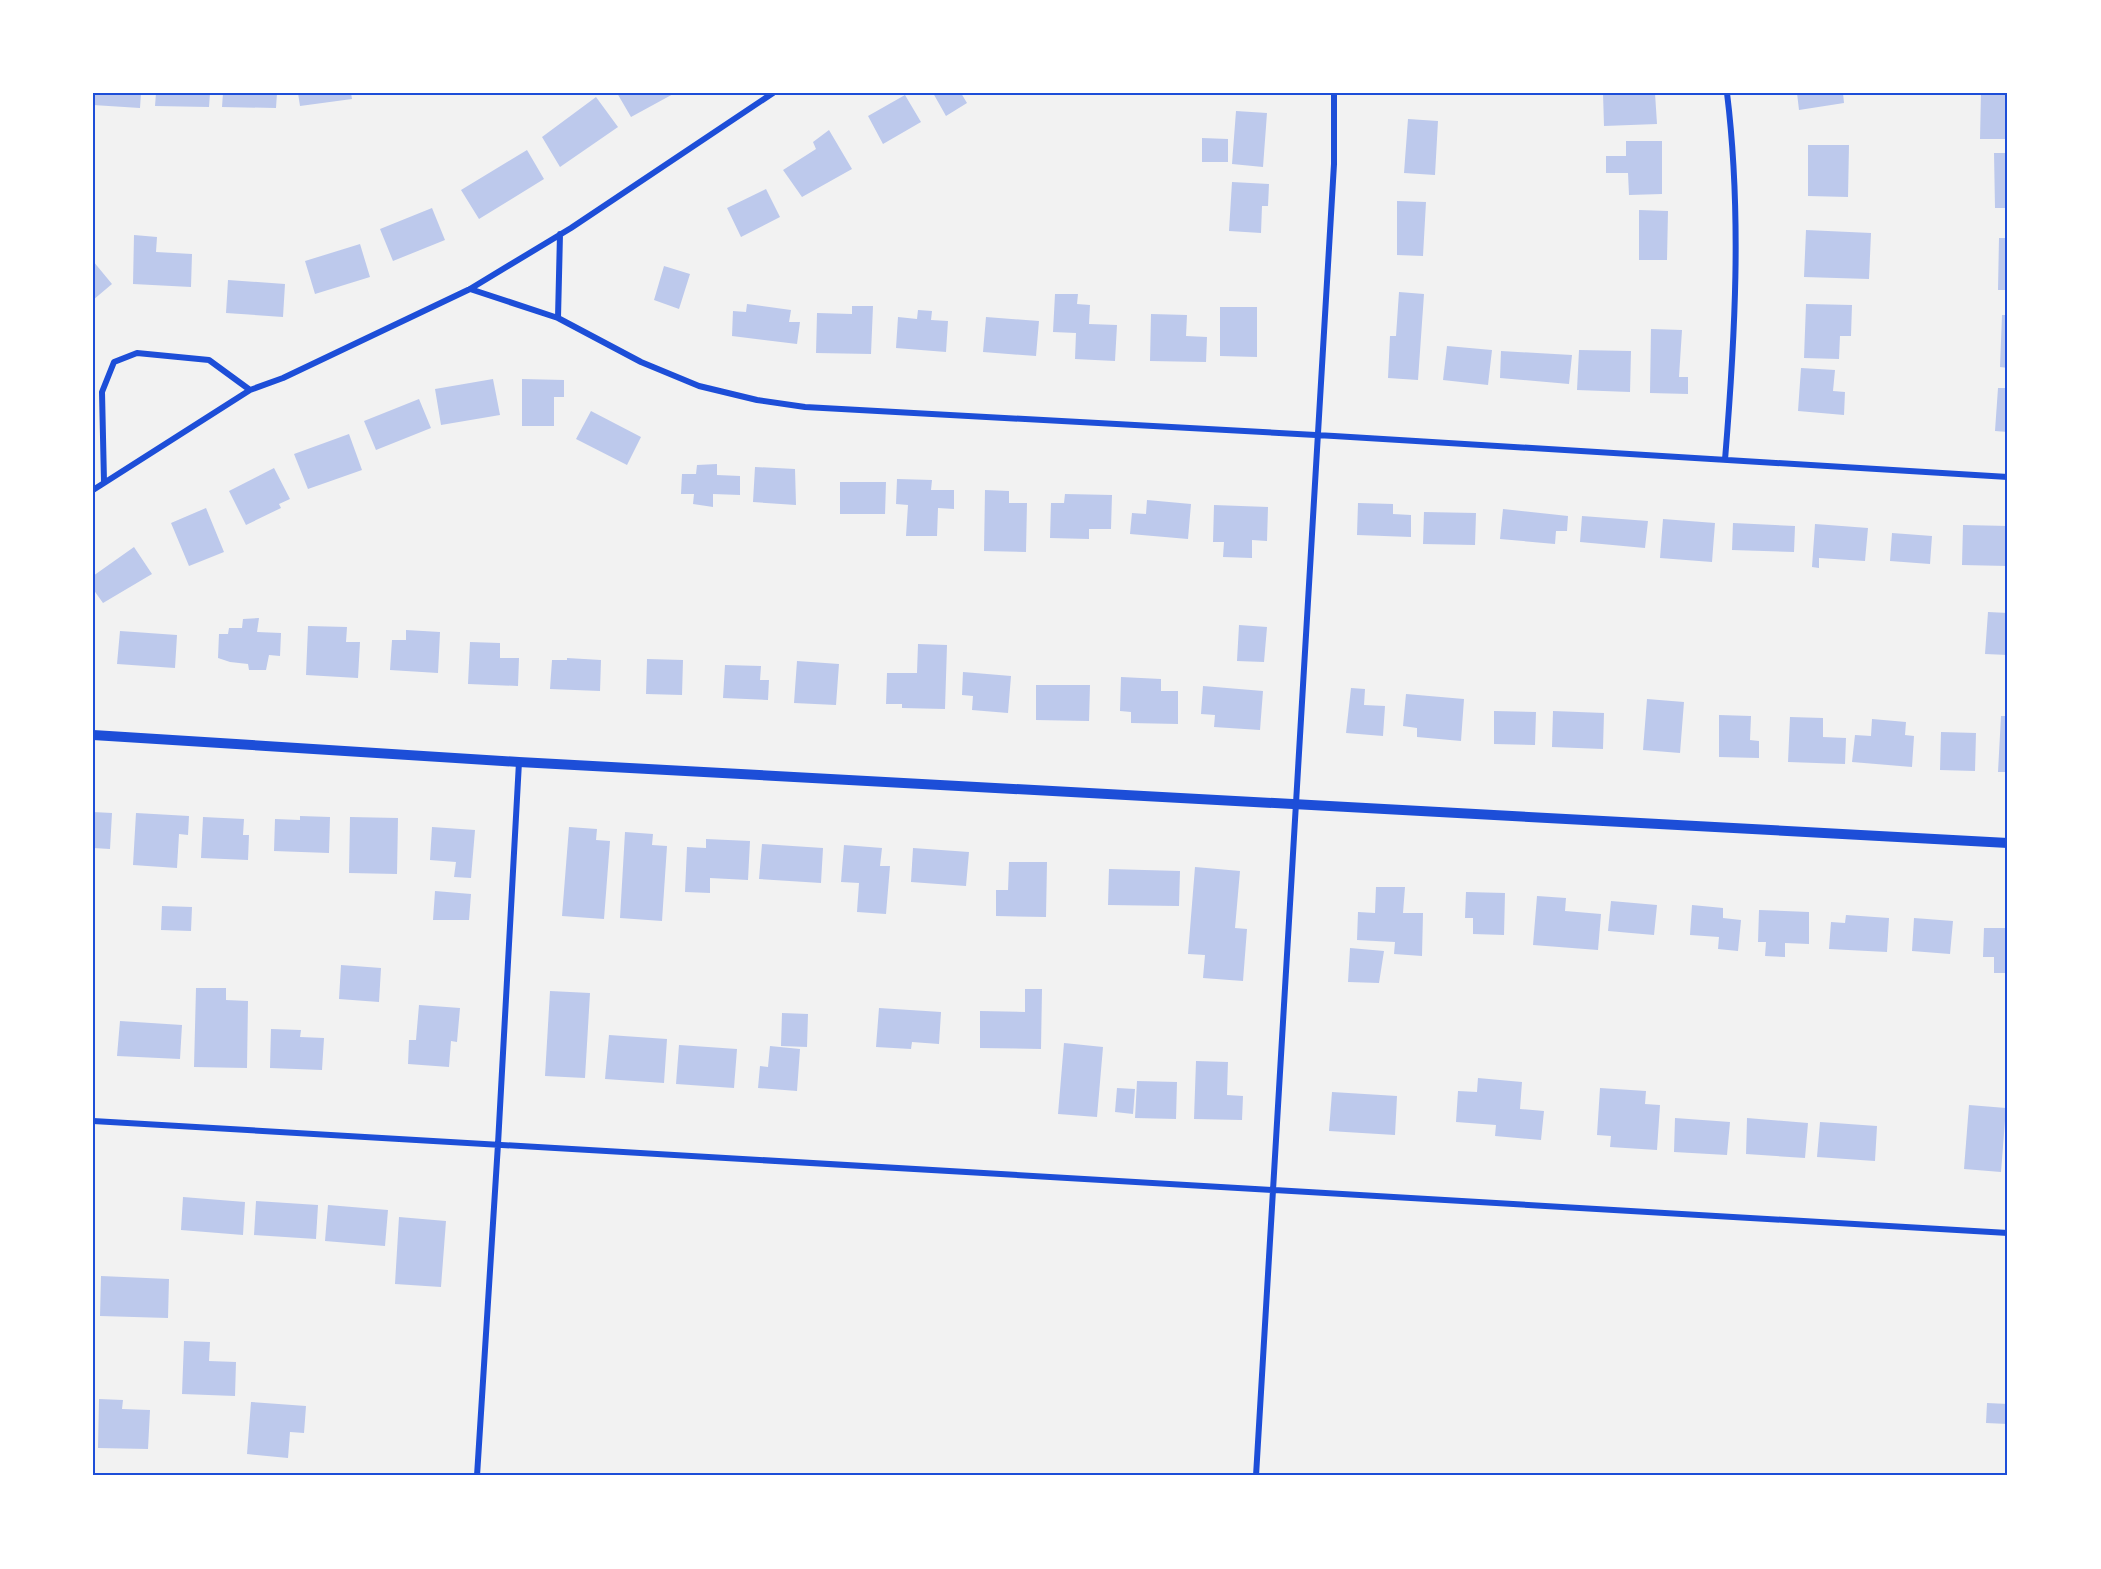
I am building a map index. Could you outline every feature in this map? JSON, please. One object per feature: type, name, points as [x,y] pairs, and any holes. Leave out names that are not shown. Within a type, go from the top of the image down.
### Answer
[{"type":"street","points":[[93,490],[250,390],[283,378],[470,289],[560,234],[773,93]]},
{"type":"street","points":[[1256,1476],[1334,164],[1334,93]]},
{"type":"street","points":[[1725,460],[1737,236],[1733,141],[1727,93]]},
{"type":"street","points":[[558,318],[560,234]]},
{"type":"street","points":[[470,289],[558,318],[641,362],[699,386],[757,400],[817,408],[1317,435],[2008,477]]},
{"type":"street","points":[[104,482],[102,392],[114,362],[137,353],[209,360],[250,390]]},
{"type":"street","points":[[93,735],[519,762],[1296,806],[2008,843]]},
{"type":"street","points":[[477,1476],[519,762]]},
{"type":"street","points":[[93,1121],[2008,1233]]},
{"type":"building","points":[[93,93],[141,93],[140,108],[93,105]]},
{"type":"building","points":[[156,93],[210,93],[209,107],[155,106]]},
{"type":"building","points":[[223,93],[277,93],[276,108],[222,107]]},
{"type":"building","points":[[298,93],[351,93],[352,99],[300,106]]},
{"type":"building","points":[[617,93],[675,93],[631,117]]},
{"type":"building","points":[[933,93],[961,93],[967,103],[946,116]]},
{"type":"building","points":[[1603,93],[1655,93],[1657,124],[1604,126]]},
{"type":"building","points":[[1797,93],[1843,93],[1844,103],[1799,110]]},
{"type":"building","points":[[1981,93],[2008,93],[2008,139],[1980,139]]},
{"type":"building","points":[[905,95],[921,122],[883,144],[868,116]]},
{"type":"building","points":[[596,97],[618,127],[560,167],[542,137]]},
{"type":"building","points":[[1236,111],[1267,113],[1263,167],[1232,164]]},
{"type":"building","points":[[1408,119],[1438,121],[1435,175],[1404,173]]},
{"type":"building","points":[[829,130],[852,169],[802,197],[783,170],[816,149],[813,142]]},
{"type":"building","points":[[1202,138],[1228,139],[1228,162],[1202,162]]},
{"type":"building","points":[[1626,141],[1662,141],[1662,194],[1629,195],[1628,173],[1606,173],[1606,156],[1626,156]]},
{"type":"building","points":[[1808,145],[1849,145],[1848,197],[1808,196]]},
{"type":"building","points":[[527,150],[544,179],[479,219],[461,190]]},
{"type":"building","points":[[1994,153],[2008,153],[2008,208],[1995,208]]},
{"type":"building","points":[[1232,182],[1269,184],[1268,206],[1262,206],[1261,233],[1229,231]]},
{"type":"building","points":[[766,189],[780,217],[741,237],[727,208]]},
{"type":"building","points":[[1397,201],[1426,202],[1423,256],[1397,255]]},
{"type":"building","points":[[432,208],[445,240],[393,261],[380,229]]},
{"type":"building","points":[[1639,210],[1668,211],[1667,260],[1639,260]]},
{"type":"building","points":[[1806,230],[1871,233],[1869,279],[1804,277]]},
{"type":"building","points":[[134,235],[157,237],[156,252],[192,254],[191,287],[133,284]]},
{"type":"building","points":[[1999,238],[2008,238],[2008,290],[1998,290]]},
{"type":"building","points":[[360,244],[370,277],[315,294],[305,261]]},
{"type":"building","points":[[93,261],[112,284],[93,300]]},
{"type":"building","points":[[664,266],[690,274],[679,309],[654,300]]},
{"type":"building","points":[[228,280],[285,284],[283,317],[226,313]]},
{"type":"building","points":[[1399,292],[1424,294],[1418,380],[1388,378],[1390,336],[1396,336]]},
{"type":"building","points":[[1055,294],[1078,294],[1077,304],[1090,305],[1089,324],[1117,325],[1115,361],[1075,359],[1076,333],[1053,332]]},
{"type":"building","points":[[747,304],[791,310],[789,322],[800,322],[797,344],[732,336],[733,311],[746,312]]},
{"type":"building","points":[[1806,304],[1852,305],[1851,336],[1840,336],[1839,359],[1804,358]]},
{"type":"building","points":[[852,306],[873,306],[871,354],[816,353],[817,313],[852,314]]},
{"type":"building","points":[[1220,307],[1257,307],[1257,357],[1220,356]]},
{"type":"building","points":[[918,310],[932,311],[931,320],[948,321],[946,352],[896,348],[898,317],[917,319]]},
{"type":"building","points":[[1151,314],[1187,315],[1186,336],[1207,337],[1206,362],[1150,361]]},
{"type":"building","points":[[2002,315],[2008,315],[2008,368],[2000,367]]},
{"type":"building","points":[[986,317],[1039,321],[1036,356],[983,352]]},
{"type":"building","points":[[1651,329],[1682,330],[1679,377],[1688,377],[1688,394],[1650,393]]},
{"type":"building","points":[[1447,346],[1492,350],[1488,385],[1443,380]]},
{"type":"building","points":[[1579,350],[1631,351],[1630,392],[1577,390]]},
{"type":"building","points":[[1501,351],[1572,355],[1569,384],[1500,378]]},
{"type":"building","points":[[1801,368],[1835,370],[1833,391],[1845,392],[1844,415],[1798,411]]},
{"type":"building","points":[[493,379],[500,415],[441,425],[435,389]]},
{"type":"building","points":[[522,379],[564,380],[564,397],[554,397],[554,426],[522,426]]},
{"type":"building","points":[[1998,388],[2008,388],[2008,432],[1995,431]]},
{"type":"building","points":[[419,399],[431,428],[376,450],[364,421]]},
{"type":"building","points":[[591,411],[641,437],[627,465],[576,439]]},
{"type":"building","points":[[349,434],[362,470],[308,489],[294,454]]},
{"type":"building","points":[[717,464],[717,475],[740,476],[740,495],[713,494],[713,507],[693,504],[694,494],[681,494],[682,474],[696,474],[697,465]]},
{"type":"building","points":[[755,467],[795,469],[796,505],[753,502]]},
{"type":"building","points":[[274,468],[290,499],[279,504],[281,508],[246,525],[229,491]]},
{"type":"building","points":[[897,479],[932,480],[931,490],[954,490],[954,509],[938,508],[937,536],[906,536],[908,505],[896,504]]},
{"type":"building","points":[[840,482],[886,482],[885,514],[840,514]]},
{"type":"building","points":[[985,490],[1009,491],[1009,503],[1027,503],[1026,552],[984,551]]},
{"type":"building","points":[[1065,494],[1112,495],[1111,529],[1089,529],[1089,539],[1050,538],[1051,503],[1064,503]]},
{"type":"building","points":[[1147,500],[1191,504],[1188,539],[1130,534],[1132,513],[1146,514]]},
{"type":"building","points":[[1358,503],[1393,504],[1393,514],[1411,515],[1411,537],[1357,535]]},
{"type":"building","points":[[1214,505],[1268,507],[1267,541],[1252,540],[1252,558],[1223,557],[1224,542],[1213,542]]},
{"type":"building","points":[[206,508],[224,552],[189,566],[171,523]]},
{"type":"building","points":[[1503,509],[1568,516],[1567,531],[1556,531],[1555,544],[1500,539]]},
{"type":"building","points":[[1424,512],[1476,513],[1475,545],[1423,544]]},
{"type":"building","points":[[1582,516],[1648,521],[1645,548],[1580,542]]},
{"type":"building","points":[[1663,519],[1715,523],[1712,562],[1660,558]]},
{"type":"building","points":[[1733,523],[1795,526],[1794,552],[1732,550]]},
{"type":"building","points":[[1815,524],[1868,528],[1865,561],[1819,558],[1819,568],[1812,567]]},
{"type":"building","points":[[1963,525],[2008,526],[2008,566],[1962,565]]},
{"type":"building","points":[[1892,533],[1932,536],[1930,564],[1890,561]]},
{"type":"building","points":[[134,547],[152,574],[103,603],[93,589],[93,576]]},
{"type":"building","points":[[1988,612],[2008,613],[2008,655],[1985,654]]},
{"type":"building","points":[[259,618],[257,632],[281,633],[280,656],[269,655],[266,670],[249,670],[248,664],[218,658],[219,634],[228,634],[229,628],[242,628],[243,619]]},
{"type":"building","points":[[1239,625],[1267,627],[1264,662],[1237,661]]},
{"type":"building","points":[[308,626],[347,627],[346,642],[360,642],[358,678],[306,675]]},
{"type":"building","points":[[406,630],[440,632],[438,673],[390,670],[392,640],[406,640]]},
{"type":"building","points":[[120,631],[177,635],[175,668],[117,664]]},
{"type":"building","points":[[470,642],[500,643],[500,658],[519,658],[518,686],[468,684]]},
{"type":"building","points":[[918,644],[947,645],[945,709],[902,708],[902,704],[886,704],[887,673],[917,673]]},
{"type":"building","points":[[567,658],[601,660],[600,691],[550,689],[552,660],[567,660]]},
{"type":"building","points":[[647,659],[683,660],[682,695],[646,694]]},
{"type":"building","points":[[797,661],[839,664],[836,705],[794,703]]},
{"type":"building","points":[[725,665],[761,666],[760,680],[769,680],[768,700],[723,698]]},
{"type":"building","points":[[963,672],[1011,676],[1008,713],[972,710],[973,696],[962,695]]},
{"type":"building","points":[[1121,677],[1161,679],[1161,691],[1178,691],[1178,724],[1131,723],[1131,712],[1120,711]]},
{"type":"building","points":[[1036,685],[1090,685],[1089,721],[1036,720]]},
{"type":"building","points":[[1203,686],[1263,691],[1260,730],[1214,727],[1215,715],[1201,714]]},
{"type":"building","points":[[1351,688],[1365,689],[1364,705],[1385,706],[1383,736],[1346,733]]},
{"type":"building","points":[[1406,694],[1464,699],[1461,741],[1417,737],[1417,728],[1403,726]]},
{"type":"building","points":[[1647,699],[1684,702],[1680,753],[1643,750]]},
{"type":"building","points":[[1494,711],[1536,712],[1535,745],[1494,744]]},
{"type":"building","points":[[1553,711],[1604,713],[1603,749],[1552,747]]},
{"type":"building","points":[[1719,715],[1751,716],[1750,740],[1759,741],[1759,758],[1719,757]]},
{"type":"building","points":[[2001,716],[2008,716],[2008,772],[1998,772]]},
{"type":"building","points":[[1790,717],[1823,718],[1823,737],[1846,738],[1845,764],[1788,762]]},
{"type":"building","points":[[1872,719],[1906,722],[1905,735],[1914,736],[1912,767],[1852,762],[1855,735],[1871,736]]},
{"type":"building","points":[[1941,732],[1976,733],[1975,771],[1940,770]]},
{"type":"building","points":[[93,812],[112,813],[110,849],[93,848]]},
{"type":"building","points":[[136,813],[189,816],[188,835],[179,834],[177,868],[133,865]]},
{"type":"building","points":[[300,816],[330,817],[329,853],[274,851],[275,819],[300,820]]},
{"type":"building","points":[[203,817],[244,819],[243,835],[249,835],[248,860],[201,858]]},
{"type":"building","points":[[350,817],[398,818],[397,874],[349,873]]},
{"type":"building","points":[[432,827],[475,830],[471,878],[454,877],[456,862],[430,860]]},
{"type":"building","points":[[569,827],[597,829],[596,840],[610,841],[604,919],[562,916]]},
{"type":"building","points":[[625,832],[653,834],[652,845],[667,846],[662,921],[620,918]]},
{"type":"building","points":[[706,839],[750,841],[748,880],[710,878],[710,893],[685,892],[687,847],[706,848]]},
{"type":"building","points":[[762,844],[823,848],[821,883],[759,879]]},
{"type":"building","points":[[844,845],[882,848],[880,866],[890,866],[886,914],[857,912],[859,883],[841,882]]},
{"type":"building","points":[[913,848],[969,852],[966,886],[911,882]]},
{"type":"building","points":[[1009,862],[1047,862],[1046,917],[996,916],[996,890],[1008,890]]},
{"type":"building","points":[[1195,867],[1240,871],[1235,928],[1247,929],[1243,981],[1203,978],[1205,955],[1188,954]]},
{"type":"building","points":[[1109,869],[1180,871],[1179,906],[1108,905]]},
{"type":"building","points":[[1376,887],[1405,887],[1403,913],[1423,913],[1422,956],[1394,954],[1395,942],[1357,940],[1358,912],[1375,913]]},
{"type":"building","points":[[435,891],[471,894],[469,920],[433,920]]},
{"type":"building","points":[[1466,892],[1505,893],[1504,935],[1473,934],[1473,918],[1465,918]]},
{"type":"building","points":[[1537,896],[1566,898],[1565,911],[1601,914],[1598,950],[1533,945]]},
{"type":"building","points":[[1611,901],[1657,905],[1654,935],[1608,931]]},
{"type":"building","points":[[1692,905],[1723,908],[1723,918],[1741,920],[1738,951],[1718,949],[1719,937],[1690,935]]},
{"type":"building","points":[[162,906],[192,907],[191,931],[161,930]]},
{"type":"building","points":[[1759,910],[1809,912],[1809,944],[1785,943],[1785,957],[1765,956],[1766,942],[1758,942]]},
{"type":"building","points":[[1846,915],[1889,918],[1887,952],[1829,949],[1831,922],[1845,923]]},
{"type":"building","points":[[1914,918],[1953,921],[1950,954],[1912,951]]},
{"type":"building","points":[[1984,928],[2008,928],[2008,973],[1994,973],[1994,957],[1983,957]]},
{"type":"building","points":[[1350,948],[1384,951],[1379,983],[1348,982]]},
{"type":"building","points":[[341,965],[381,968],[379,1002],[339,999]]},
{"type":"building","points":[[196,988],[226,988],[226,1000],[248,1001],[247,1068],[194,1067]]},
{"type":"building","points":[[1025,989],[1042,989],[1041,1049],[980,1048],[980,1011],[1025,1012]]},
{"type":"building","points":[[550,991],[590,993],[585,1078],[545,1076]]},
{"type":"building","points":[[419,1005],[460,1008],[457,1042],[451,1041],[449,1067],[408,1064],[409,1040],[416,1040]]},
{"type":"building","points":[[879,1008],[941,1012],[939,1044],[912,1042],[911,1049],[876,1047]]},
{"type":"building","points":[[782,1013],[808,1014],[807,1047],[781,1046]]},
{"type":"building","points":[[120,1021],[182,1025],[180,1059],[117,1056]]},
{"type":"building","points":[[271,1029],[301,1030],[300,1037],[324,1038],[322,1070],[270,1068]]},
{"type":"building","points":[[609,1035],[667,1039],[664,1083],[605,1079]]},
{"type":"building","points":[[1064,1043],[1103,1047],[1097,1117],[1058,1114]]},
{"type":"building","points":[[679,1045],[737,1049],[734,1088],[676,1084]]},
{"type":"building","points":[[770,1046],[800,1049],[797,1091],[758,1088],[760,1066],[768,1067]]},
{"type":"building","points":[[1196,1061],[1228,1062],[1227,1095],[1243,1096],[1242,1120],[1194,1119]]},
{"type":"building","points":[[1478,1078],[1522,1082],[1520,1109],[1544,1111],[1541,1140],[1495,1136],[1496,1125],[1456,1122],[1458,1091],[1477,1092]]},
{"type":"building","points":[[1137,1081],[1177,1082],[1176,1119],[1135,1118]]},
{"type":"building","points":[[1117,1088],[1135,1089],[1133,1114],[1115,1112]]},
{"type":"building","points":[[1600,1088],[1646,1091],[1645,1104],[1660,1105],[1657,1150],[1610,1147],[1611,1136],[1597,1135]]},
{"type":"building","points":[[1332,1092],[1397,1096],[1395,1135],[1329,1131]]},
{"type":"building","points":[[1969,1105],[2006,1108],[2001,1172],[1964,1169]]},
{"type":"building","points":[[1675,1118],[1730,1122],[1727,1155],[1674,1152]]},
{"type":"building","points":[[1747,1118],[1808,1123],[1805,1158],[1746,1154]]},
{"type":"building","points":[[1820,1122],[1877,1126],[1875,1161],[1817,1157]]},
{"type":"building","points":[[183,1197],[245,1202],[243,1235],[181,1230]]},
{"type":"building","points":[[256,1201],[318,1205],[316,1239],[254,1235]]},
{"type":"building","points":[[328,1205],[388,1210],[385,1246],[325,1241]]},
{"type":"building","points":[[399,1217],[446,1221],[441,1287],[395,1284]]},
{"type":"building","points":[[101,1276],[169,1279],[168,1318],[100,1316]]},
{"type":"building","points":[[184,1341],[210,1342],[209,1361],[236,1362],[235,1396],[182,1394]]},
{"type":"building","points":[[99,1399],[123,1400],[122,1409],[150,1410],[148,1449],[98,1448]]},
{"type":"building","points":[[251,1402],[306,1406],[304,1433],[290,1432],[288,1458],[247,1454]]},
{"type":"building","points":[[1987,1403],[2008,1404],[2008,1424],[1986,1423]]}]
